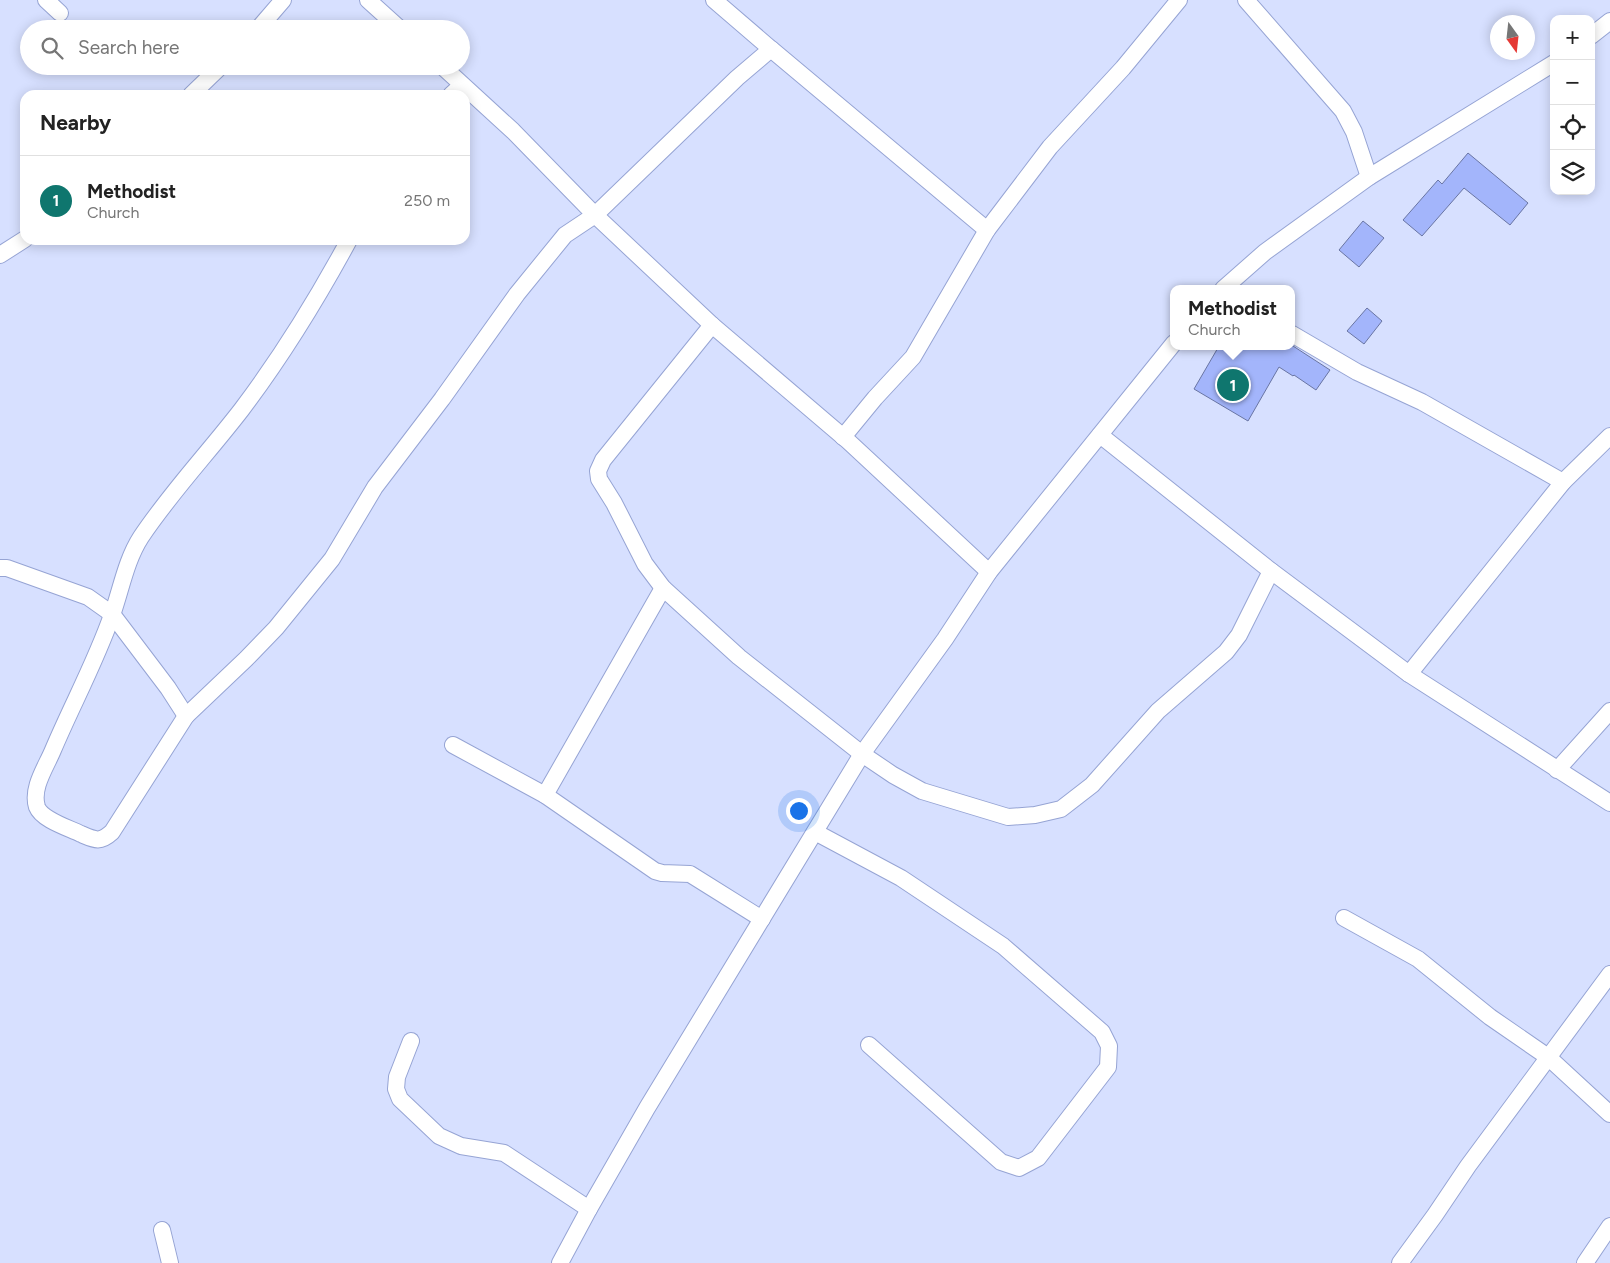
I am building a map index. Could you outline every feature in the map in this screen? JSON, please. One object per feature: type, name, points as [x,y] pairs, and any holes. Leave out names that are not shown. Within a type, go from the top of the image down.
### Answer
[{"type":"street","points":[[46,0],[60,13]]},
{"type":"street","points":[[266,20],[283,0]]},
{"type":"street","points":[[368,0],[390,20]]},
{"type":"street","points":[[714,0],[721,8],[987,230]]},
{"type":"street","points":[[842,437],[874,398],[913,357],[987,230],[1050,148],[1123,68],[1179,0]]},
{"type":"street","points":[[1246,0],[1343,111],[1354,132],[1369,177]]},
{"type":"street","points":[[1595,33],[1610,21]]},
{"type":"street","points":[[346,245],[278,359],[140,539],[123,578],[97,654],[35,791],[37,807],[41,814],[49,819],[92,839],[101,840],[112,832],[186,716],[276,628],[332,559],[374,486],[442,399],[517,294],[565,235],[595,215],[736,78],[771,49]]},
{"type":"street","points":[[1228,285],[1265,252],[1369,177],[1550,65]]},
{"type":"street","points":[[196,90],[211,75]]},
{"type":"street","points":[[448,75],[457,90]]},
{"type":"street","points":[[470,100],[513,131],[595,215],[712,325],[842,437],[989,572]]},
{"type":"street","points":[[0,255],[20,242]]},
{"type":"street","points":[[712,325],[603,460],[598,471],[599,479],[614,503],[645,564],[663,588],[739,657],[862,754],[893,775],[922,791],[1008,817],[1060,809],[1092,785],[1158,711],[1226,652],[1239,635],[1271,571]]},
{"type":"street","points":[[1295,336],[1357,372],[1422,402],[1563,482]]},
{"type":"street","points":[[560,1263],[647,1108],[862,754],[945,639],[989,572],[1170,348]]},
{"type":"street","points":[[1100,436],[1271,571],[1410,674],[1610,803]]},
{"type":"street","points":[[1410,674],[1563,482],[1610,436]]},
{"type":"street","points":[[0,568],[7,568],[88,597],[112,614],[168,688],[186,716]]},
{"type":"street","points":[[545,795],[663,588]]},
{"type":"street","points":[[1557,770],[1610,711]]},
{"type":"street","points":[[453,745],[545,795],[655,871],[690,874],[762,919]]},
{"type":"street","points":[[815,832],[901,878],[1003,946],[1102,1032],[1109,1046],[1108,1067],[1038,1158],[1019,1168],[1001,1162],[869,1045]]},
{"type":"street","points":[[1344,918],[1418,960],[1490,1017],[1548,1057],[1610,1114]]},
{"type":"street","points":[[1400,1263],[1436,1215],[1468,1166],[1610,974]]},
{"type":"street","points":[[411,1041],[397,1077],[396,1089],[400,1099],[439,1136],[461,1146],[504,1153],[589,1209]]},
{"type":"street","points":[[1584,1263],[1610,1226]]},
{"type":"street","points":[[162,1230],[170,1263]]},
{"type":"building","points":[[1468,153],[1528,203],[1510,225],[1464,188],[1422,236],[1403,220],[1438,180],[1442,184]]},
{"type":"building","points":[[1363,221],[1384,238],[1359,267],[1339,250]]},
{"type":"building","points":[[1367,308],[1382,321],[1364,344],[1347,331]]},
{"type":"building","points":[[1295,347],[1330,370],[1316,390],[1279,367],[1248,421],[1194,389],[1217,350],[1295,350]]},
{"type":"place","name":"Methodist","points":[[1233,385]]}]
